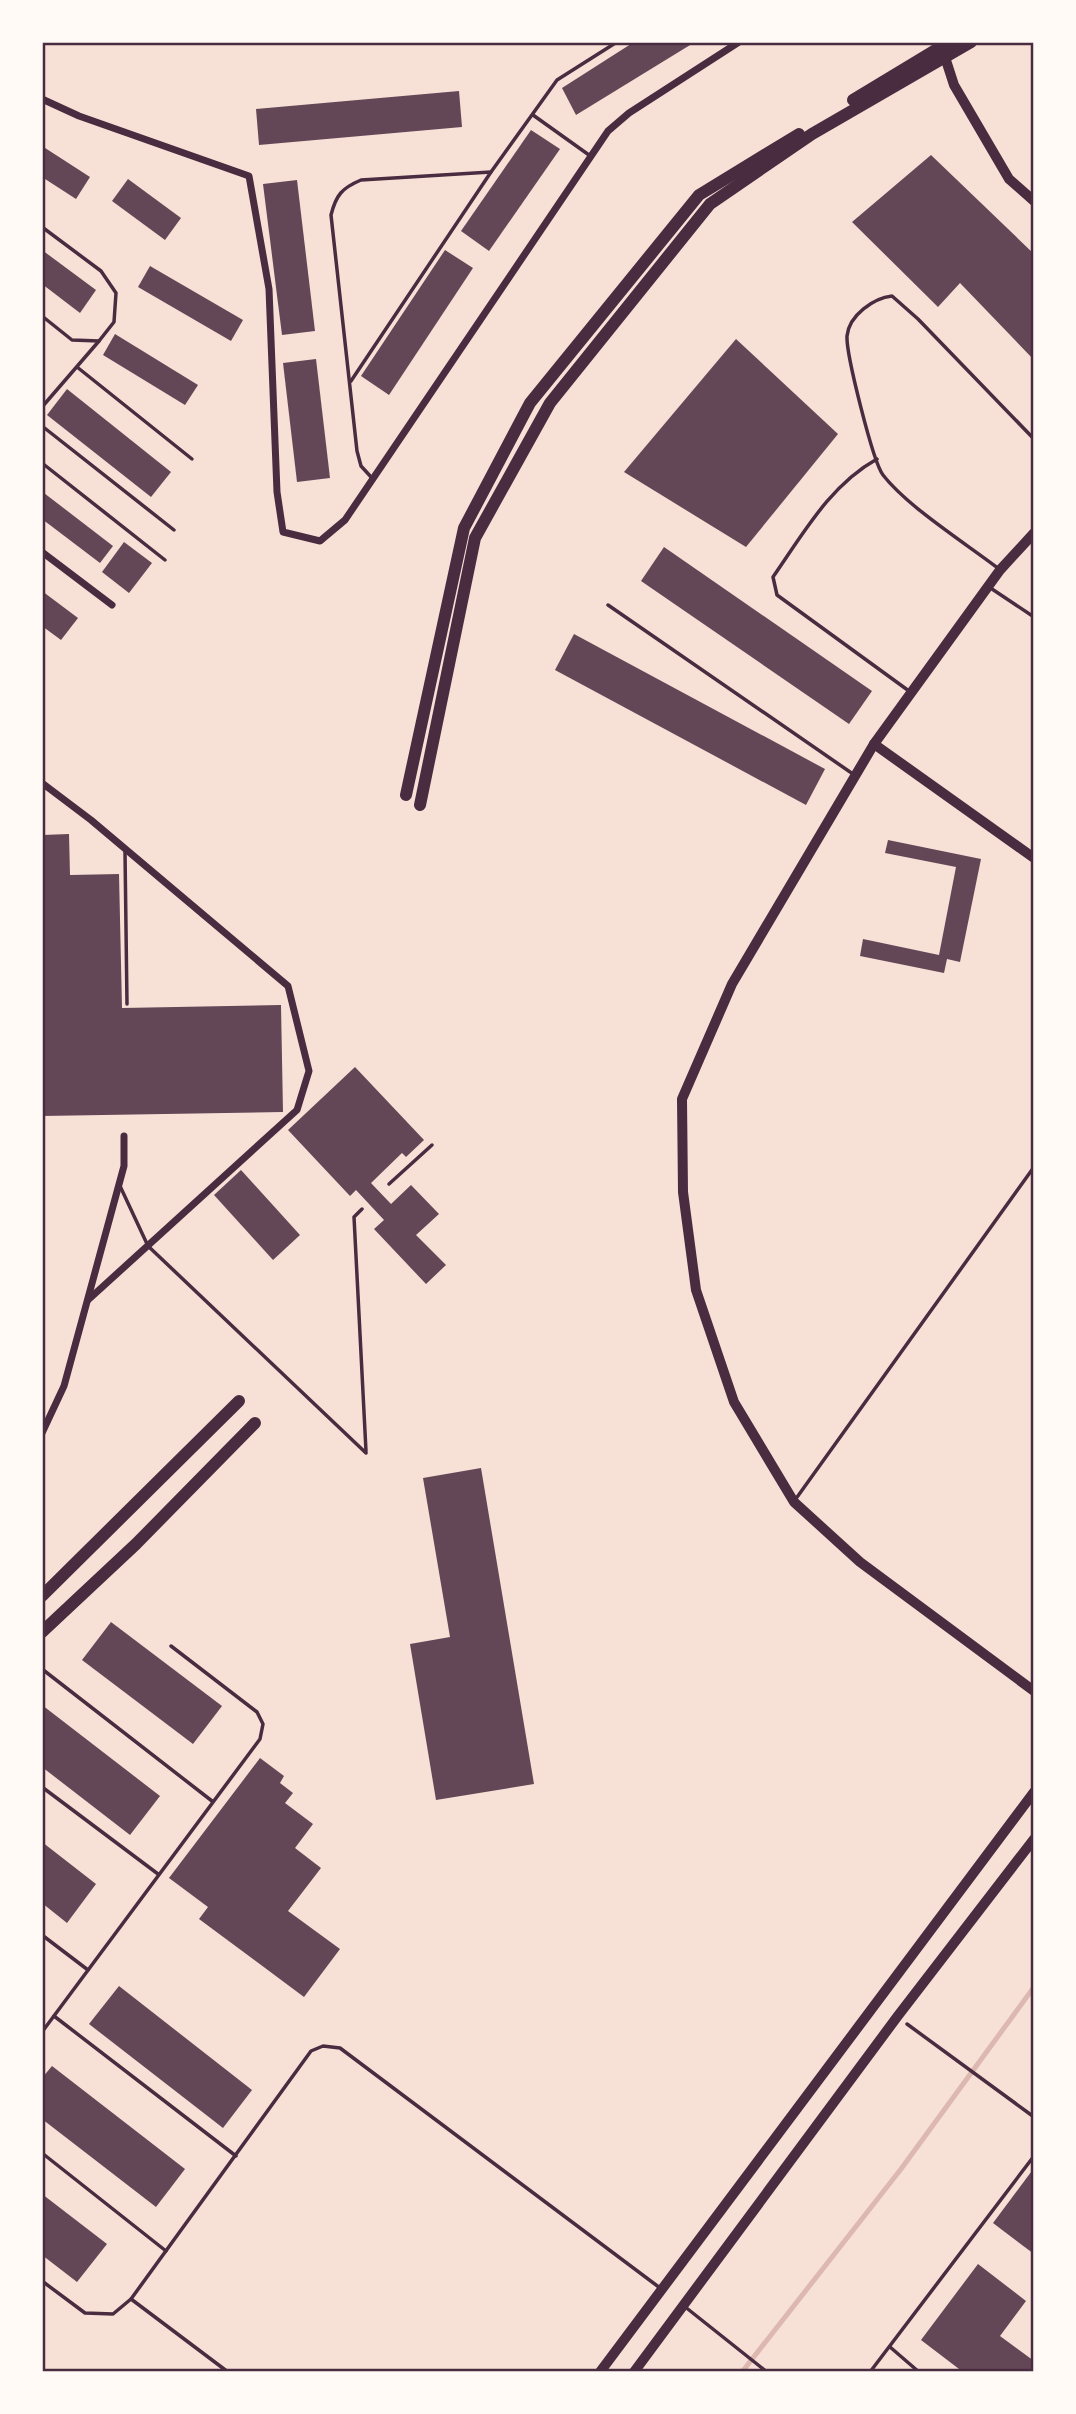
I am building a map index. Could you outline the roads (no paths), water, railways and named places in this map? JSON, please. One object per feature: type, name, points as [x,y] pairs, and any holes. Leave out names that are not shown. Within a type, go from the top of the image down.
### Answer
[{"type":"main road","points":[[406,794],[464,528],[530,403],[699,195],[944,46],[971,42]]},
{"type":"main road","points":[[420,804],[475,538],[550,403],[710,204],[944,46]]},
{"type":"main road","points":[[42,1596],[239,1401]]},
{"type":"main road","points":[[42,1632],[136,1544],[255,1423]]},
{"type":"main road","points":[[600,2372],[1034,1792]]},
{"type":"main road","points":[[634,2372],[897,2017],[1034,1839]]},
{"type":"street","points":[[42,99],[79,116],[249,176],[270,289],[277,492],[283,533],[320,541],[345,520],[589,155],[608,131],[629,113],[739,42]]},
{"type":"street","points":[[944,46],[954,85],[1009,178],[1034,201]]},
{"type":"street","points":[[1034,533],[1000,570],[874,744],[732,984],[682,1099],[683,1192],[696,1290],[734,1402],[794,1502],[860,1562],[1034,1691]]},
{"type":"street","points":[[42,552],[113,605]]},
{"type":"street","points":[[874,744],[1034,858]]},
{"type":"street","points":[[42,783],[288,986],[309,1071],[297,1110],[88,1300]]},
{"type":"street","points":[[42,1433],[64,1386],[88,1300],[124,1166],[124,1136]]},
{"type":"lane","points":[[349,383],[491,172],[557,80],[617,42]]},
{"type":"lane","points":[[1030,42],[1034,45]]},
{"type":"lane","points":[[533,115],[589,155]]},
{"type":"lane","points":[[373,478],[361,466],[357,451],[331,215],[335,199],[344,187],[361,180],[491,172]]},
{"type":"lane","points":[[42,227],[101,271],[116,293],[114,322],[42,407]]},
{"type":"lane","points":[[1000,570],[916,505],[882,474],[847,334],[858,314],[878,298],[892,296],[918,319],[1034,439]]},
{"type":"lane","points":[[42,316],[72,340],[99,341]]},
{"type":"lane","points":[[77,367],[192,459]]},
{"type":"lane","points":[[42,426],[174,530]]},
{"type":"lane","points":[[877,459],[858,470],[820,509],[773,577],[777,595],[911,692]]},
{"type":"lane","points":[[42,463],[164,560]]},
{"type":"lane","points":[[989,586],[1034,617]]},
{"type":"lane","points":[[608,605],[855,775]]},
{"type":"lane","points":[[125,849],[127,1004]]},
{"type":"lane","points":[[389,1184],[432,1145]]},
{"type":"lane","points":[[794,1502],[1034,1167]]},
{"type":"lane","points":[[120,1184],[148,1246],[366,1453],[354,1217],[362,1209]]},
{"type":"lane","points":[[42,2032],[260,1739],[263,1724],[257,1712],[171,1646]]},
{"type":"lane","points":[[42,1670],[212,1801]]},
{"type":"lane","points":[[42,1787],[158,1875]]},
{"type":"lane","points":[[42,1935],[88,1970]]},
{"type":"lane","points":[[54,2016],[236,2156]]},
{"type":"lane","points":[[42,2281],[85,2313],[114,2314],[131,2299],[311,2051],[323,2046],[340,2048],[661,2289]]},
{"type":"lane","points":[[42,2153],[166,2251]]},
{"type":"lane","points":[[870,2372],[1034,2156]]},
{"type":"lane","points":[[131,2299],[229,2372]]},
{"type":"lane","points":[[684,2306],[766,2371]]},
{"type":"lane","points":[[890,2347],[919,2372]]},
{"type":"waterway","points":[[742,2372],[901,2169],[1034,1987]]}]
